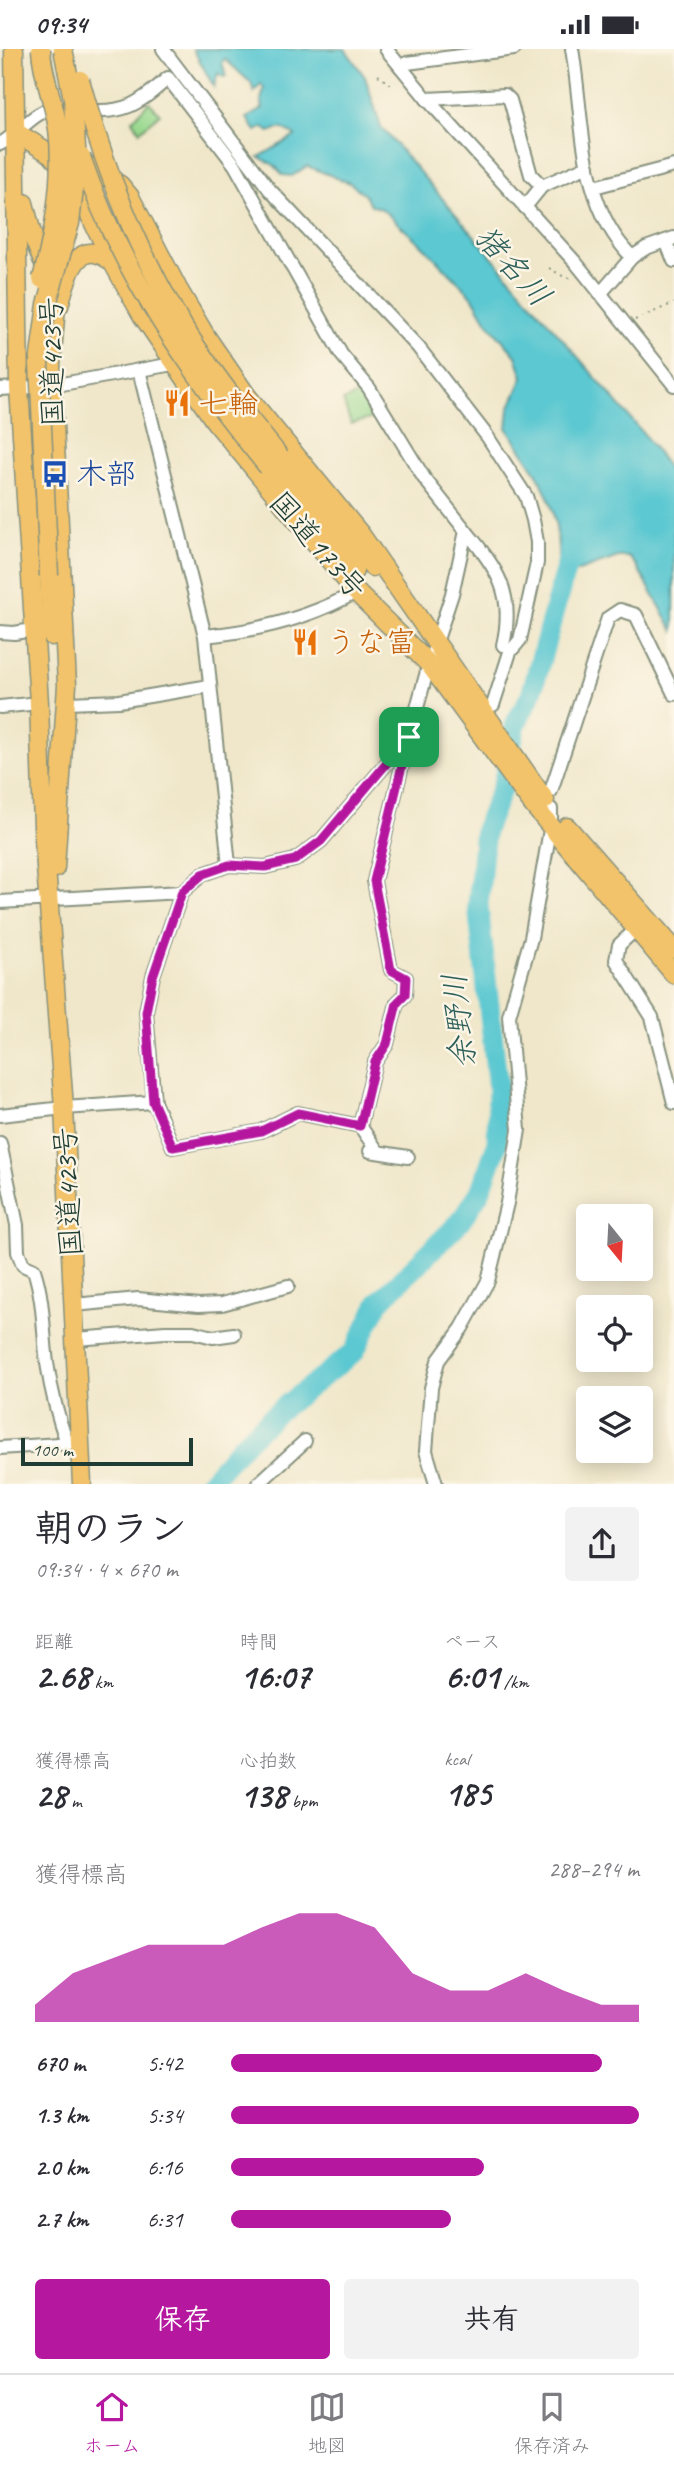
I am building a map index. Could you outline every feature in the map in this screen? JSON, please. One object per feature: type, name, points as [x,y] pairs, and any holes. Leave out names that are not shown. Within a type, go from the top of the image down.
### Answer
[{"type":"highway","points":[[15,49],[17,133]]},
{"type":"highway","points":[[41,49],[58,129],[59,179],[54,232],[34,314],[29,364],[48,739],[43,827]]},
{"type":"highway","points":[[49,49],[68,120],[86,171],[138,284],[182,353],[274,462],[431,636]]},
{"type":"highway","points":[[61,789],[56,771],[55,686],[39,363],[47,304],[70,223],[77,163],[73,99],[63,49]]},
{"type":"highway","points":[[73,49],[104,162],[154,275],[195,344],[274,462],[424,659]]},
{"type":"highway","name":"国道173号","points":[[17,133],[38,144],[63,168],[83,199],[113,263],[142,315],[214,421],[356,592],[424,659],[490,734],[642,923],[674,974]]},
{"type":"highway","name":"国道173号","points":[[17,133],[53,146],[104,174],[120,185],[130,197],[177,289],[207,338],[247,396],[361,535],[431,636],[490,734]]},
{"type":"highway","name":"国道423号","points":[[17,133],[24,202],[32,234],[55,296],[51,386],[66,703],[54,885],[50,900]]},
{"type":"highway","name":"国道423号","points":[[17,133],[19,388],[39,703],[43,827],[64,1108],[76,1339],[74,1443],[82,1484]]},
{"type":"highway","points":[[55,320],[67,275],[77,260],[83,256],[98,254],[113,263]]},
{"type":"highway","name":"国道173号","points":[[642,923],[674,949]]},
{"type":"street","points":[[163,49],[270,190],[418,347],[487,436],[526,496],[537,542],[537,563],[520,640],[510,652],[493,705]]},
{"type":"street","points":[[386,49],[427,99],[576,263],[674,385]]},
{"type":"street","points":[[400,66],[407,62],[465,52],[514,49]]},
{"type":"street","points":[[572,49],[588,166],[598,204],[619,243],[632,257]]},
{"type":"street","points":[[0,144],[48,108],[103,113],[127,109],[139,103],[168,78],[235,165],[341,354],[369,388],[424,478],[499,577],[509,621],[503,645]]},
{"type":"street","points":[[427,99],[505,95],[510,100],[531,175],[542,186]]},
{"type":"street","points":[[525,207],[542,186],[588,166]]},
{"type":"street","points":[[594,187],[674,166]]},
{"type":"street","points":[[600,294],[632,257],[646,248],[670,240],[674,261]]},
{"type":"street","points":[[0,389],[51,386],[173,364]]},
{"type":"street","points":[[139,370],[205,636],[229,865]]},
{"type":"street","points":[[408,1157],[373,1151],[360,1126],[375,1062],[387,1044],[397,1003],[405,995],[406,978],[391,970],[374,881],[409,737],[424,659],[431,636],[452,594],[466,531]]},
{"type":"street","points":[[205,636],[243,632],[288,621],[356,592]]},
{"type":"street","points":[[436,1484],[426,1451],[431,1388],[438,1361],[462,1328],[488,1281],[507,1203],[519,1130],[509,1016],[531,938],[545,804],[608,618],[620,610],[636,614],[674,694]]},
{"type":"street","points":[[0,632],[33,630]]},
{"type":"street","points":[[66,703],[119,701],[210,686]]},
{"type":"street","points":[[0,707],[39,703]]},
{"type":"street","points":[[360,1126],[298,1113],[261,1131],[173,1147],[153,1102],[146,1012],[153,976],[182,892],[203,874],[229,865],[265,867],[295,860],[321,841],[409,737]]},
{"type":"street","points":[[0,902],[182,892]]},
{"type":"street","points":[[642,923],[619,945],[616,960],[652,1017],[674,1103]]},
{"type":"street","points":[[0,1115],[153,1102]]},
{"type":"street","points":[[0,1143],[17,1225],[18,1252],[23,1265],[34,1271],[40,1288],[48,1364],[60,1423],[74,1443]]},
{"type":"street","points":[[74,1305],[138,1299],[199,1305],[222,1304],[289,1286]]},
{"type":"street","points":[[76,1339],[165,1332],[193,1332],[213,1337],[233,1333]]},
{"type":"street","points":[[258,1484],[305,1441]]},
{"type":"street","points":[[0,1448],[74,1443]]},
{"type":"path","points":[[378,75],[390,84],[398,83]]},
{"type":"path","points":[[549,268],[566,278],[573,278]]},
{"type":"path","points":[[625,325],[674,303]]},
{"type":"green space","points":[[149,102],[160,114],[140,131],[132,120]]},
{"type":"green space","points":[[362,393],[377,417],[351,424],[343,401]]},
{"type":"water","points":[[193,49],[345,49],[365,77],[381,127],[644,434],[674,477],[674,631],[629,557],[618,557],[573,573],[558,566],[558,544],[552,508],[538,477],[507,428],[509,409],[523,377],[516,356],[487,322],[472,296],[425,248],[382,209],[371,205],[363,193],[350,183],[307,166],[292,176],[283,175],[274,165],[259,157],[295,136],[283,129],[270,132],[263,127],[256,131],[247,118],[263,108],[261,100],[264,89],[261,84],[254,92],[251,83],[225,59],[222,62],[226,76],[218,73],[214,87]]},
{"type":"waterway","name":"余野川","points":[[208,1484],[241,1446],[276,1413],[354,1352],[379,1302],[460,1222],[480,1192],[497,1145],[498,1089],[478,905],[485,830],[503,785],[516,723],[531,695],[573,542]]},
{"type":"place","name":"七輪","points":[[177,403]]},
{"type":"place","name":"木部","points":[[55,474]]},
{"type":"place","name":"うな富","points":[[305,642]]},
{"type":"route","points":[[409,737],[374,881],[391,970],[406,978],[405,995],[397,1003],[387,1044],[375,1062],[360,1126],[298,1113],[261,1131],[173,1147],[153,1102],[146,1012],[153,976],[182,892],[203,874],[229,865],[265,867],[295,860],[321,841],[409,737]]},
{"type":"water label","name":"猪名川","points":[[513,266]]}]
